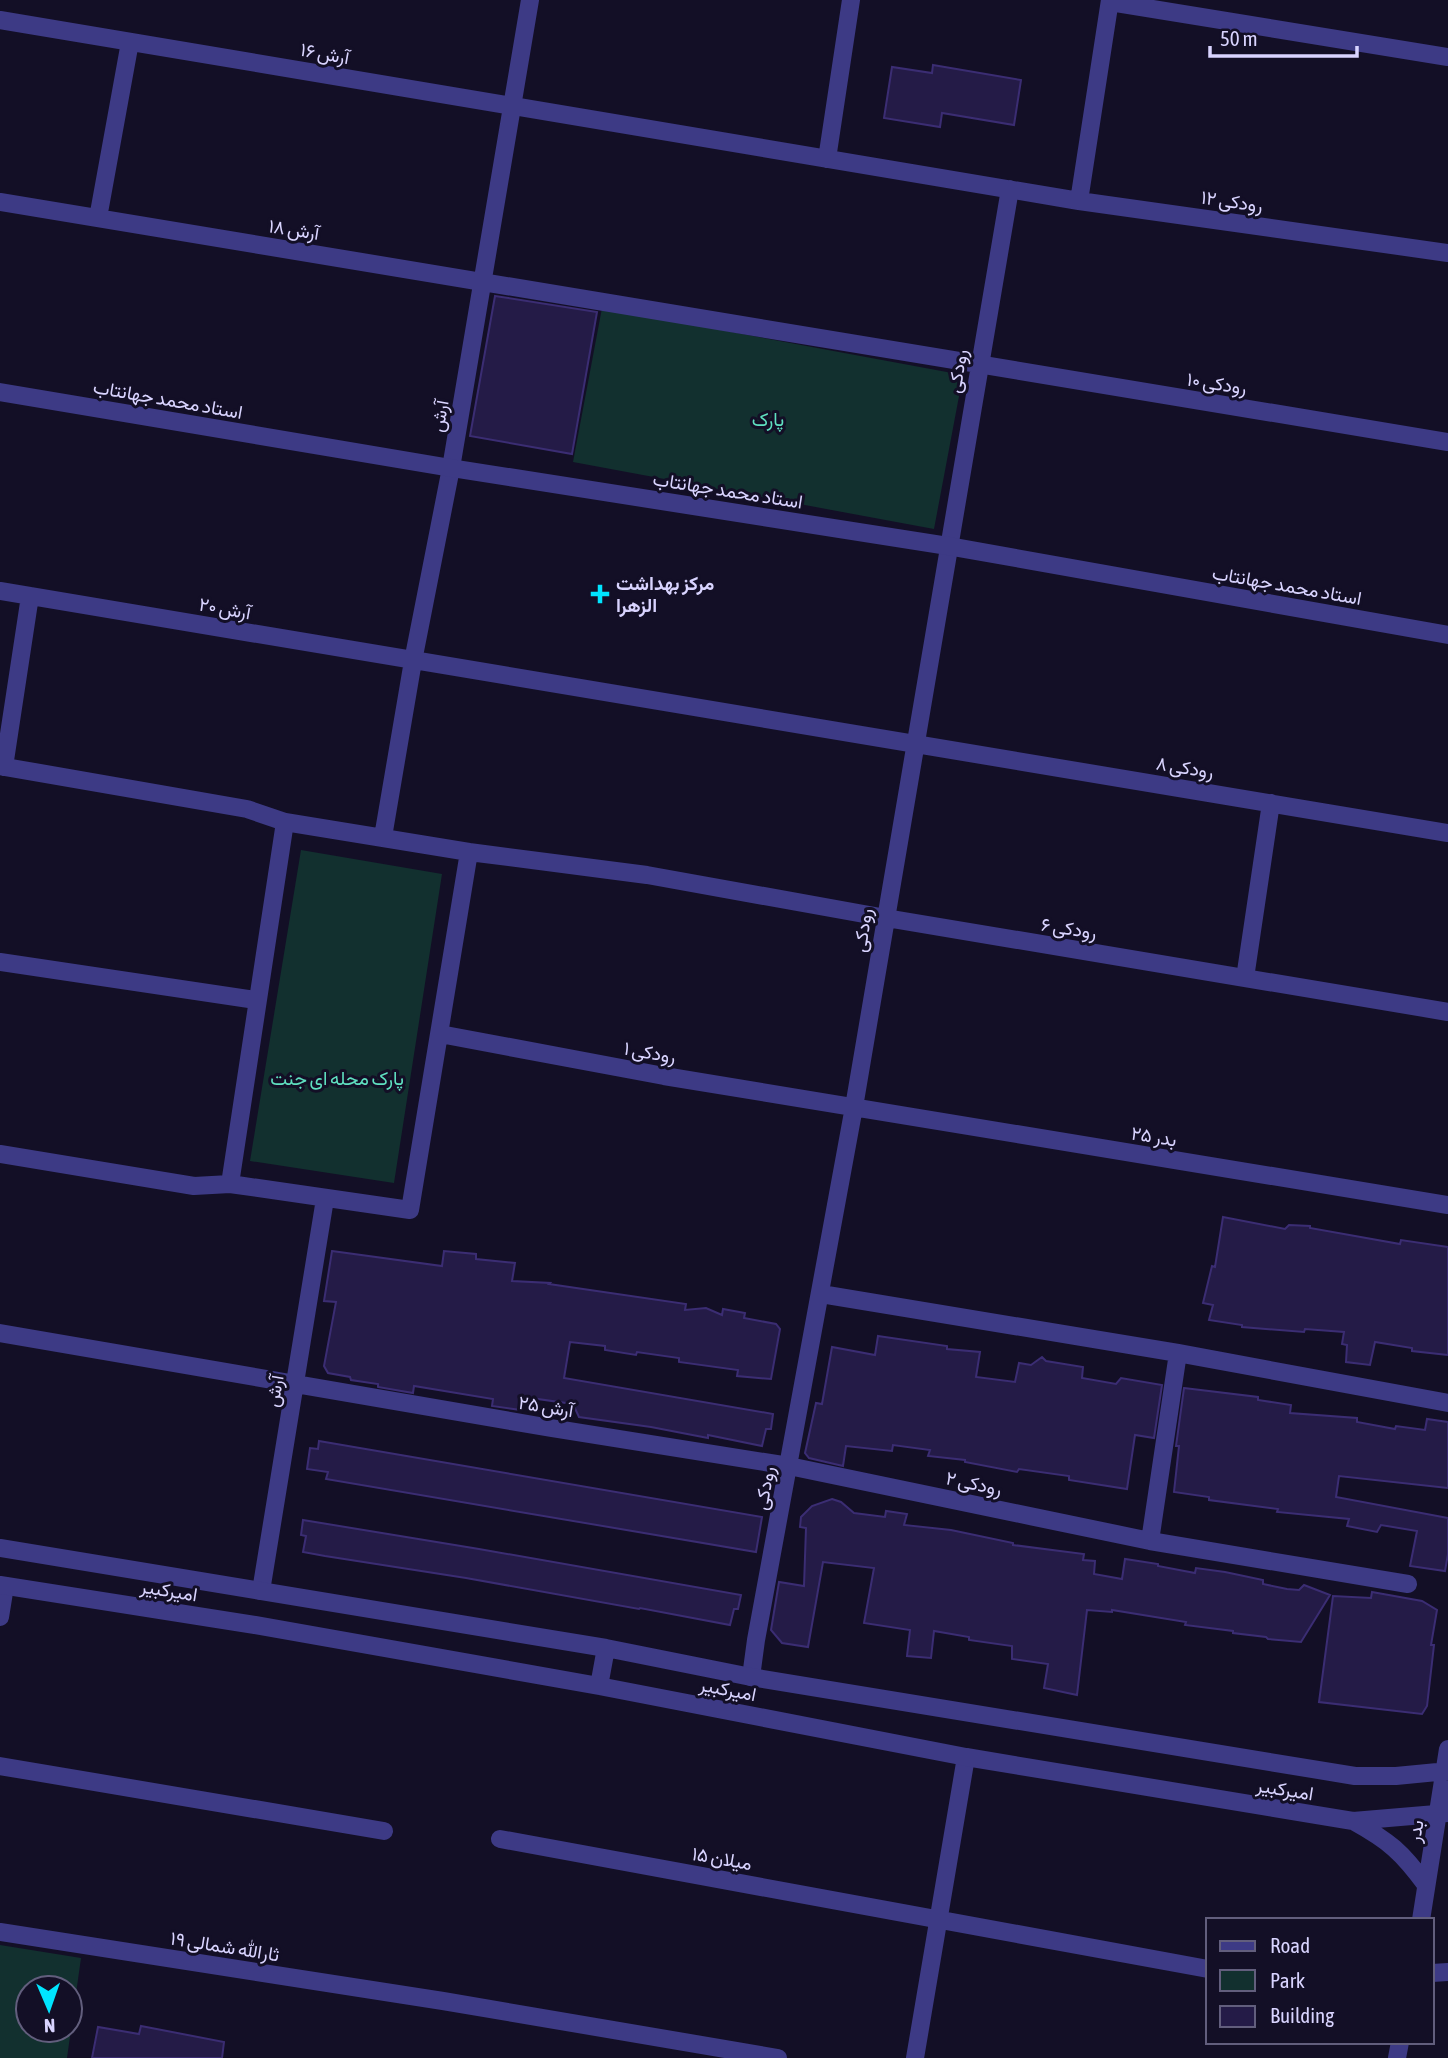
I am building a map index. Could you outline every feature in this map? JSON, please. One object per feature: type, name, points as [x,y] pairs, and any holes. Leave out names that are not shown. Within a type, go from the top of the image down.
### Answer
[{"type":"street","name":"آرش","points":[[383,837],[451,468],[530,0]]},
{"type":"street","points":[[827,159],[851,0]]},
{"type":"street","points":[[1079,201],[1110,1],[1448,57]]},
{"type":"street","name":"آرش ۱۶","points":[[0,20],[827,159]]},
{"type":"street","points":[[98,218],[130,42]]},
{"type":"street","name":"رودکی ۱۲","points":[[827,159],[1079,201],[1448,253]]},
{"type":"street","name":"رودکی","points":[[751,1677],[854,1107],[1010,190]]},
{"type":"street","name":"آرش ۱۸","points":[[0,202],[731,323]]},
{"type":"street","name":"رودکی ۱۰","points":[[731,323],[1448,442]]},
{"type":"street","name":"استاد محمد جهانتاب","points":[[0,392],[451,468],[948,546],[1448,635]]},
{"type":"street","name":"آرش ۲۰","points":[[0,591],[667,702]]},
{"type":"street","points":[[2,766],[30,596]]},
{"type":"street","name":"رودکی ۸","points":[[667,702],[1448,832]]},
{"type":"street","name":"رودکی ۶","points":[[2,766],[247,809],[285,822],[469,852],[647,875],[1448,1012]]},
{"type":"street","points":[[1245,978],[1271,803]]},
{"type":"street","points":[[230,1184],[285,822]]},
{"type":"street","points":[[0,1154],[194,1186],[230,1184],[410,1210],[469,852]]},
{"type":"street","points":[[0,962],[256,1000]]},
{"type":"street","name":"رودکی ۱","points":[[440,1034],[664,1076],[854,1107]]},
{"type":"street","name":"بدر ۲۵","points":[[854,1107],[1448,1205]]},
{"type":"street","name":"آرش","points":[[261,1591],[325,1199]]},
{"type":"street","points":[[821,1294],[1178,1353],[1448,1403]]},
{"type":"street","name":"آرش ۲۵","points":[[0,1333],[789,1466]]},
{"type":"street","points":[[1150,1541],[1178,1353]]},
{"type":"street","name":"رودکی ۲","points":[[789,1466],[1150,1541],[1408,1584]]},
{"type":"street","name":"امیرکبیر","points":[[0,1548],[606,1648],[751,1677],[1355,1776],[1396,1776],[1446,1771]]},
{"type":"street","points":[[0,1617],[2,1585]]},
{"type":"street","name":"امیرکبیر","points":[[2,1585],[255,1625],[599,1686],[966,1757],[1353,1821],[1443,1814]]},
{"type":"street","points":[[599,1686],[606,1648]]},
{"type":"street","name":"بدر","points":[[1421,1918],[1426,1885],[1443,1814],[1448,1749]]},
{"type":"street","points":[[915,2058],[966,1757]]},
{"type":"street","points":[[0,1766],[384,1831]]},
{"type":"street","points":[[1353,1821],[1386,1839],[1409,1862],[1426,1885]]},
{"type":"street","name":"میلان ۱۵","points":[[500,1839],[1206,1969]]},
{"type":"street","name":"ثارالله شمالی ۱۹","points":[[0,1932],[443,2001],[778,2058]]},
{"type":"green space","name":"پارک","points":[[602,308],[963,375],[934,529],[573,462]]},
{"type":"green space","name":"پارک محله ای جنت","points":[[301,850],[442,874],[394,1183],[250,1161]]},
{"type":"green space","points":[[0,1945],[81,1958],[79,1974],[14,1974],[14,2044],[69,2044],[67,2058],[0,2058]]},
{"type":"building","points":[[933,65],[1021,80],[1014,125],[942,113],[940,127],[884,118],[892,67],[932,73]]},
{"type":"building","points":[[495,296],[597,312],[572,454],[470,436]]},
{"type":"building","points":[[1223,1217],[1285,1229],[1289,1225],[1310,1226],[1400,1244],[1401,1240],[1448,1247],[1448,1355],[1412,1351],[1412,1348],[1375,1342],[1370,1365],[1346,1362],[1347,1345],[1342,1344],[1344,1332],[1242,1327],[1209,1320],[1213,1305],[1203,1303],[1212,1266],[1215,1267]]},
{"type":"building","points":[[332,1251],[442,1266],[444,1251],[476,1254],[476,1259],[515,1263],[512,1281],[550,1283],[686,1304],[685,1310],[706,1308],[722,1315],[723,1309],[745,1313],[744,1318],[776,1324],[780,1329],[771,1379],[737,1376],[738,1370],[679,1362],[679,1358],[637,1352],[636,1355],[605,1350],[605,1346],[570,1342],[564,1378],[773,1414],[771,1429],[766,1429],[762,1446],[708,1435],[708,1438],[579,1417],[573,1404],[523,1397],[521,1410],[492,1406],[493,1399],[414,1386],[413,1393],[378,1387],[378,1384],[328,1373],[324,1366],[336,1302],[324,1301]]},
{"type":"building","points":[[878,1336],[947,1346],[947,1349],[980,1352],[976,1377],[1015,1382],[1019,1363],[1031,1365],[1042,1357],[1046,1361],[1083,1367],[1082,1378],[1116,1384],[1121,1378],[1162,1385],[1154,1438],[1135,1435],[1127,1489],[1069,1480],[1069,1476],[1019,1469],[1017,1472],[965,1460],[928,1456],[930,1450],[893,1445],[892,1451],[846,1446],[843,1466],[809,1458],[805,1453],[816,1403],[822,1404],[832,1347],[875,1355]]},
{"type":"building","points":[[1184,1388],[1258,1397],[1258,1400],[1291,1405],[1290,1413],[1357,1418],[1357,1422],[1395,1429],[1396,1426],[1425,1430],[1427,1419],[1448,1422],[1448,1488],[1339,1476],[1336,1497],[1448,1518],[1445,1571],[1410,1566],[1417,1531],[1381,1525],[1377,1532],[1347,1526],[1349,1519],[1277,1512],[1278,1509],[1209,1500],[1209,1497],[1174,1492],[1179,1446],[1176,1446]]},
{"type":"building","points":[[319,1441],[762,1517],[756,1552],[326,1479],[328,1472],[307,1469],[310,1448],[318,1449]]},
{"type":"building","points":[[832,1499],[841,1502],[854,1513],[885,1517],[886,1511],[907,1514],[904,1525],[951,1530],[1013,1545],[1084,1554],[1083,1560],[1095,1561],[1094,1574],[1122,1579],[1125,1559],[1195,1573],[1196,1568],[1225,1572],[1263,1580],[1263,1584],[1287,1589],[1299,1590],[1304,1585],[1330,1595],[1301,1642],[1185,1625],[1186,1622],[1112,1610],[1087,1610],[1077,1695],[1044,1688],[1048,1664],[1012,1659],[1012,1646],[969,1640],[969,1637],[934,1631],[931,1658],[907,1656],[910,1630],[864,1623],[874,1568],[823,1562],[808,1647],[782,1643],[771,1630],[779,1582],[804,1586],[806,1528],[800,1527],[801,1517],[812,1506]]},
{"type":"building","points":[[303,1520],[741,1595],[730,1625],[325,1556],[303,1552],[306,1536],[301,1535]]},
{"type":"building","points":[[1372,1592],[1422,1601],[1437,1610],[1431,1645],[1434,1645],[1427,1706],[1422,1714],[1319,1702],[1333,1596],[1371,1598]]},
{"type":"building","points":[[141,2026],[224,2042],[222,2058],[92,2058],[98,2027],[139,2034]]},
{"type":"place","name":"مرکز بهداشت الزهرا","points":[[600,594]]}]
